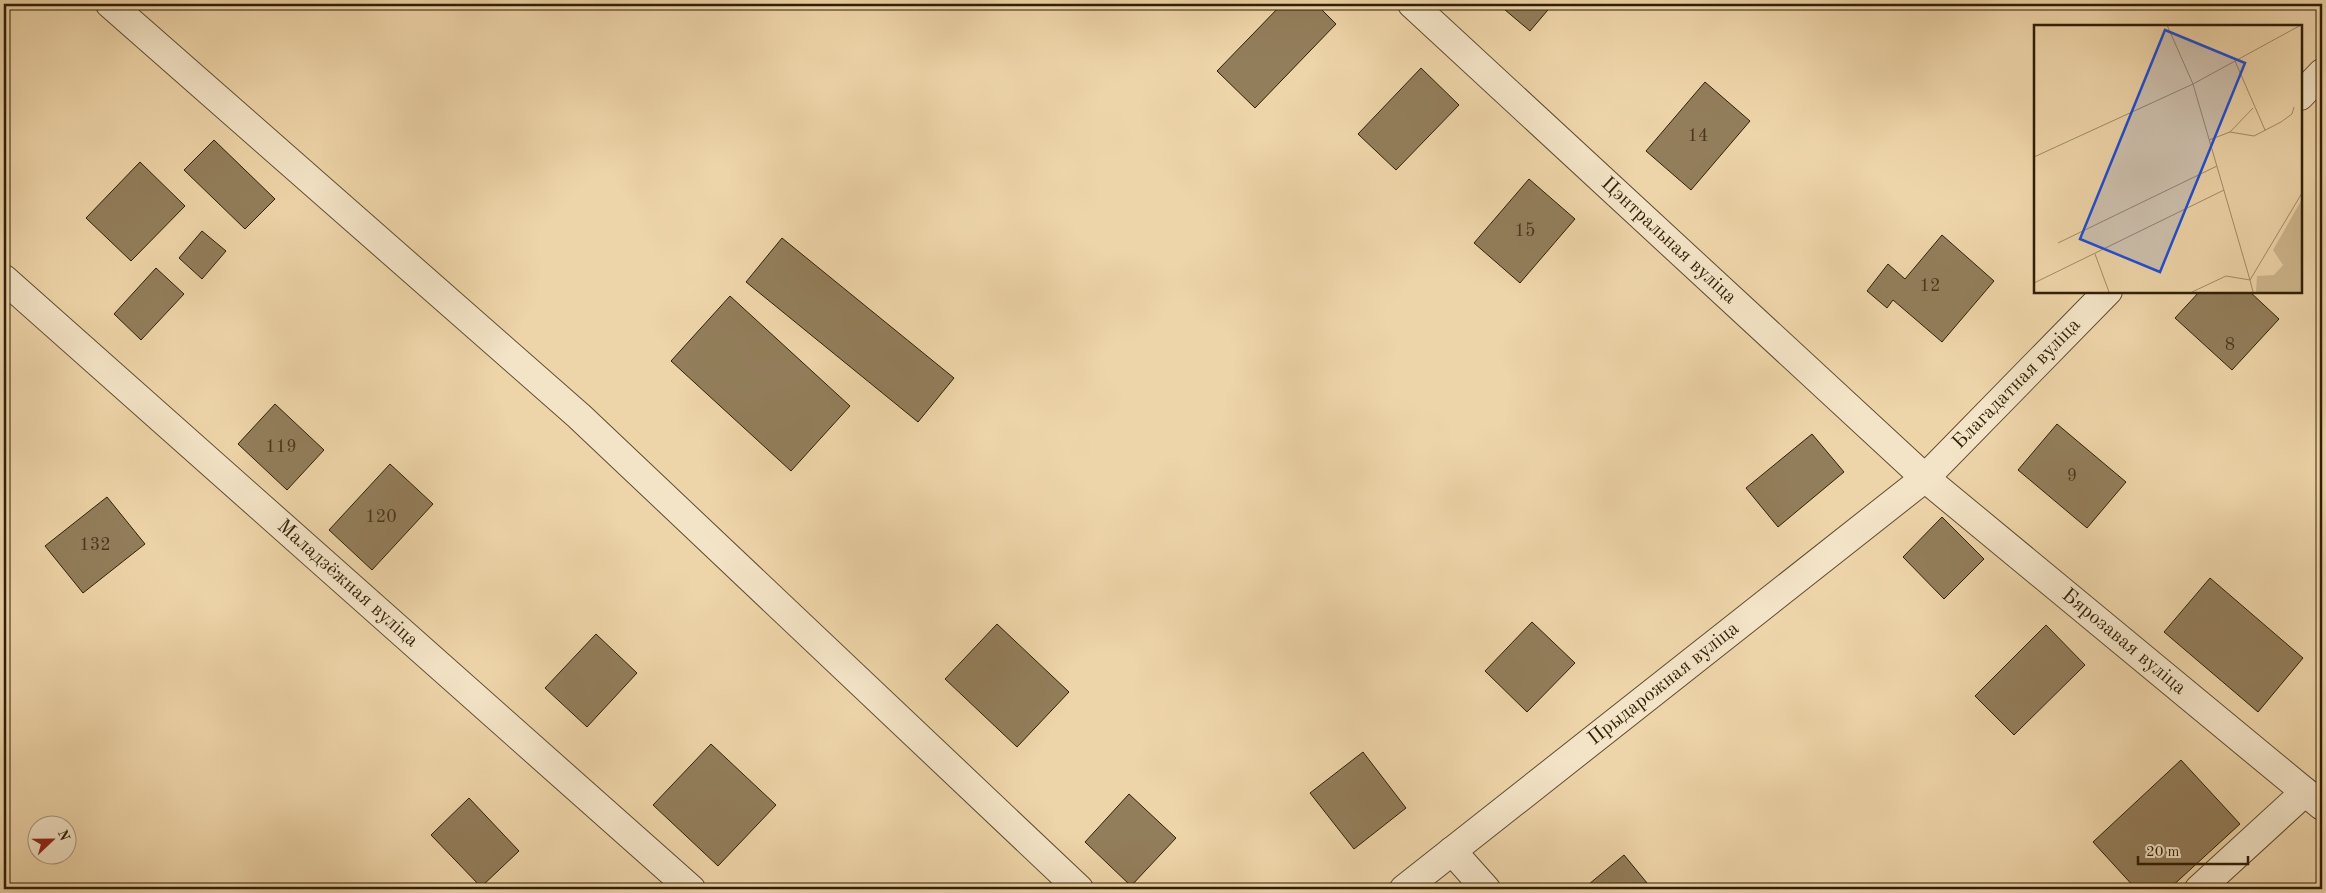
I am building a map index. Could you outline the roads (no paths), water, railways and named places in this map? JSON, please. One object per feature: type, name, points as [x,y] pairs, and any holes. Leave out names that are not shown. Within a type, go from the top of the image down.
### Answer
[{"type":"street","points":[[110,4],[579,416],[1080,889]]},
{"type":"street","name":"Цэнтральная вуліца","points":[[1412,4],[1925,478]]},
{"type":"street","points":[[2301,95],[2322,73]]},
{"type":"street","name":"Маладзёжная вуліца","points":[[4,279],[690,889]]},
{"type":"street","name":"Благадатная вуліца","points":[[1925,478],[2107,292]]},
{"type":"street","name":"Бярозавая вуліца","points":[[1925,478],[2314,799]]},
{"type":"street","name":"Прыдарожная вуліца","points":[[1404,889],[1925,478]]},
{"type":"street","points":[[2199,889],[2314,799]]},
{"type":"street","points":[[1452,852],[1486,889]]}]
